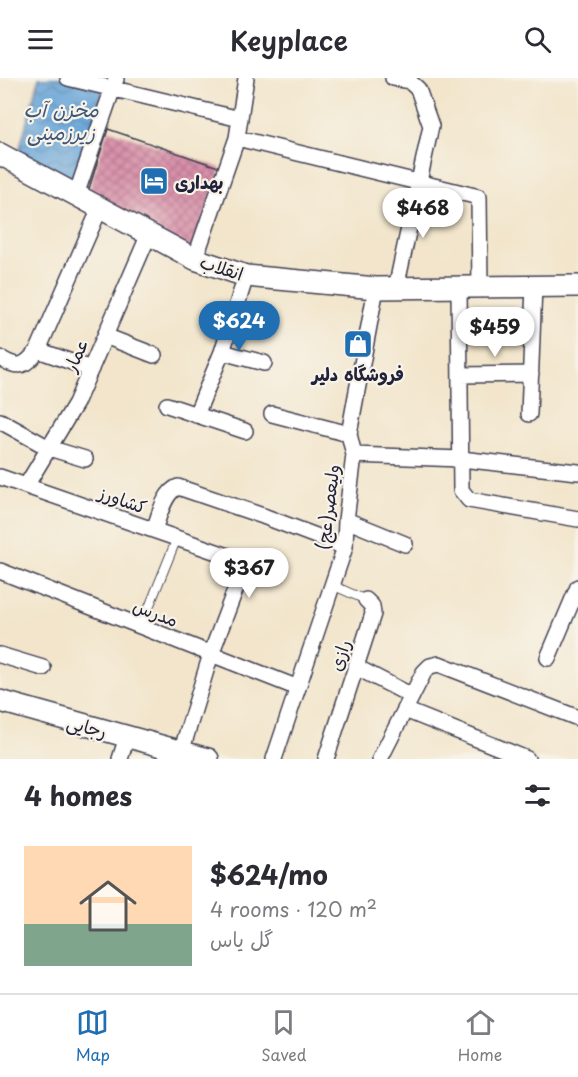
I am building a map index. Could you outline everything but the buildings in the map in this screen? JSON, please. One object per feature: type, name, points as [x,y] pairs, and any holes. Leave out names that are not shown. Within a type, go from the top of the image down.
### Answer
[{"type":"street","points":[[68,78],[115,83],[240,119]]},
{"type":"street","points":[[195,259],[237,138],[246,78]]},
{"type":"street","name":"ولیعصر(عج)","points":[[274,759],[345,547],[354,455],[349,434],[386,288],[418,183],[431,126],[418,89],[409,81],[393,78]]},
{"type":"street","points":[[76,195],[115,83]]},
{"type":"street","points":[[237,138],[479,197],[480,287]]},
{"type":"street","name":"انقلاب","points":[[2,159],[76,195],[195,259],[246,276],[386,288],[578,286]]},
{"type":"street","points":[[0,358],[18,366],[27,363],[38,350],[100,208]]},
{"type":"street","name":"عمار","points":[[26,486],[76,403],[149,234]]},
{"type":"street","points":[[196,415],[222,352],[246,276]]},
{"type":"street","points":[[529,414],[534,286]]},
{"type":"street","points":[[459,287],[461,490],[469,500],[578,519]]},
{"type":"street","points":[[105,336],[154,355]]},
{"type":"street","points":[[38,350],[91,369]]},
{"type":"street","points":[[222,352],[264,363]]},
{"type":"street","points":[[460,375],[531,374]]},
{"type":"street","points":[[167,405],[245,431]]},
{"type":"street","points":[[272,414],[349,434]]},
{"type":"street","points":[[0,421],[49,448],[85,459]]},
{"type":"street","points":[[354,455],[461,459],[578,472]]},
{"type":"street","name":"کشاورز","points":[[0,477],[239,561],[243,569],[211,654]]},
{"type":"street","points":[[153,530],[168,494],[178,488],[263,516],[345,547]]},
{"type":"street","points":[[346,520],[405,544]]},
{"type":"street","name":"مدرس","points":[[0,572],[298,688]]},
{"type":"street","points":[[548,658],[578,587]]},
{"type":"street","name":"رازی","points":[[326,759],[373,614],[372,606],[366,600]]},
{"type":"street","points":[[180,756],[211,654]]},
{"type":"street","points":[[0,655],[43,668]]},
{"type":"street","points":[[380,759],[424,672],[430,666],[439,664],[578,718]]},
{"type":"street","points":[[356,668],[409,703],[526,759]]},
{"type":"street","name":"رجایی","points":[[0,701],[127,737],[180,756],[208,759]]},
{"type":"street","points":[[120,759],[127,737]]},
{"type":"lane","points":[[141,627],[177,538]]},
{"type":"lane","name":"رازی","points":[[332,585],[366,600]]},
{"type":"water","name":"مخزن آب زیرزمینی","points":[[39,78],[61,78],[103,90],[76,181],[19,151]]},
{"type":"place","name":"بهداری","points":[[154,181]]},
{"type":"place","name":"فروشگاه دلیر","points":[[358,344]]}]
